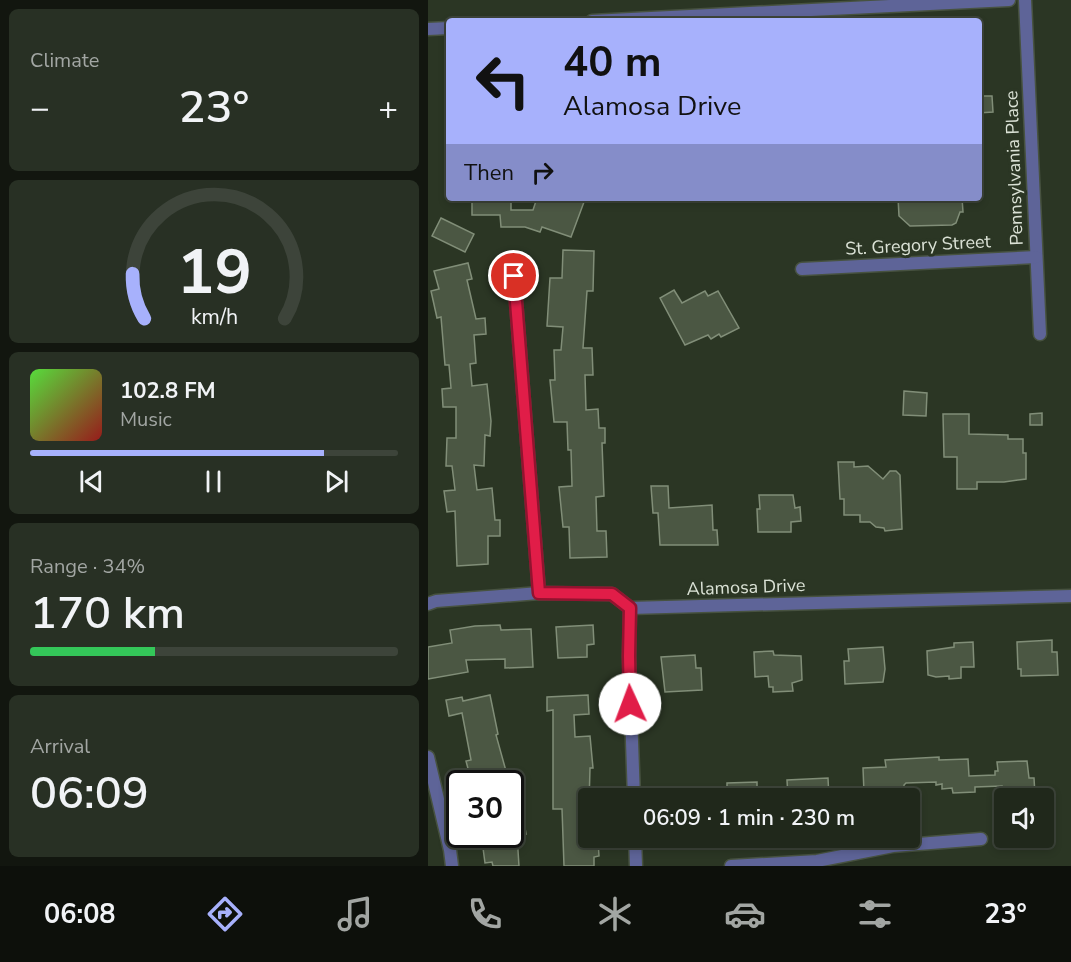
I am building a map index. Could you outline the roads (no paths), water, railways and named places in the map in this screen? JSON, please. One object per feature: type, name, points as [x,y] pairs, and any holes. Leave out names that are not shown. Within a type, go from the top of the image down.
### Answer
[{"type":"street","points":[[652,18],[1009,0]]},
{"type":"street","name":"Pennsylvania Place","points":[[1025,0],[1040,334]]},
{"type":"street","points":[[428,29],[446,28]]},
{"type":"street","name":"St. Gregory Street","points":[[802,268],[1036,257]]},
{"type":"street","points":[[514,276],[539,593]]},
{"type":"street","points":[[428,604],[539,593],[612,594],[630,608],[629,656],[634,788]]},
{"type":"street","name":"Alamosa Drive","points":[[630,608],[1072,596]]},
{"type":"street","points":[[428,758],[452,866]]},
{"type":"street","points":[[731,866],[817,861],[893,846],[981,839]]},
{"type":"street","points":[[635,848],[636,866]]}]
